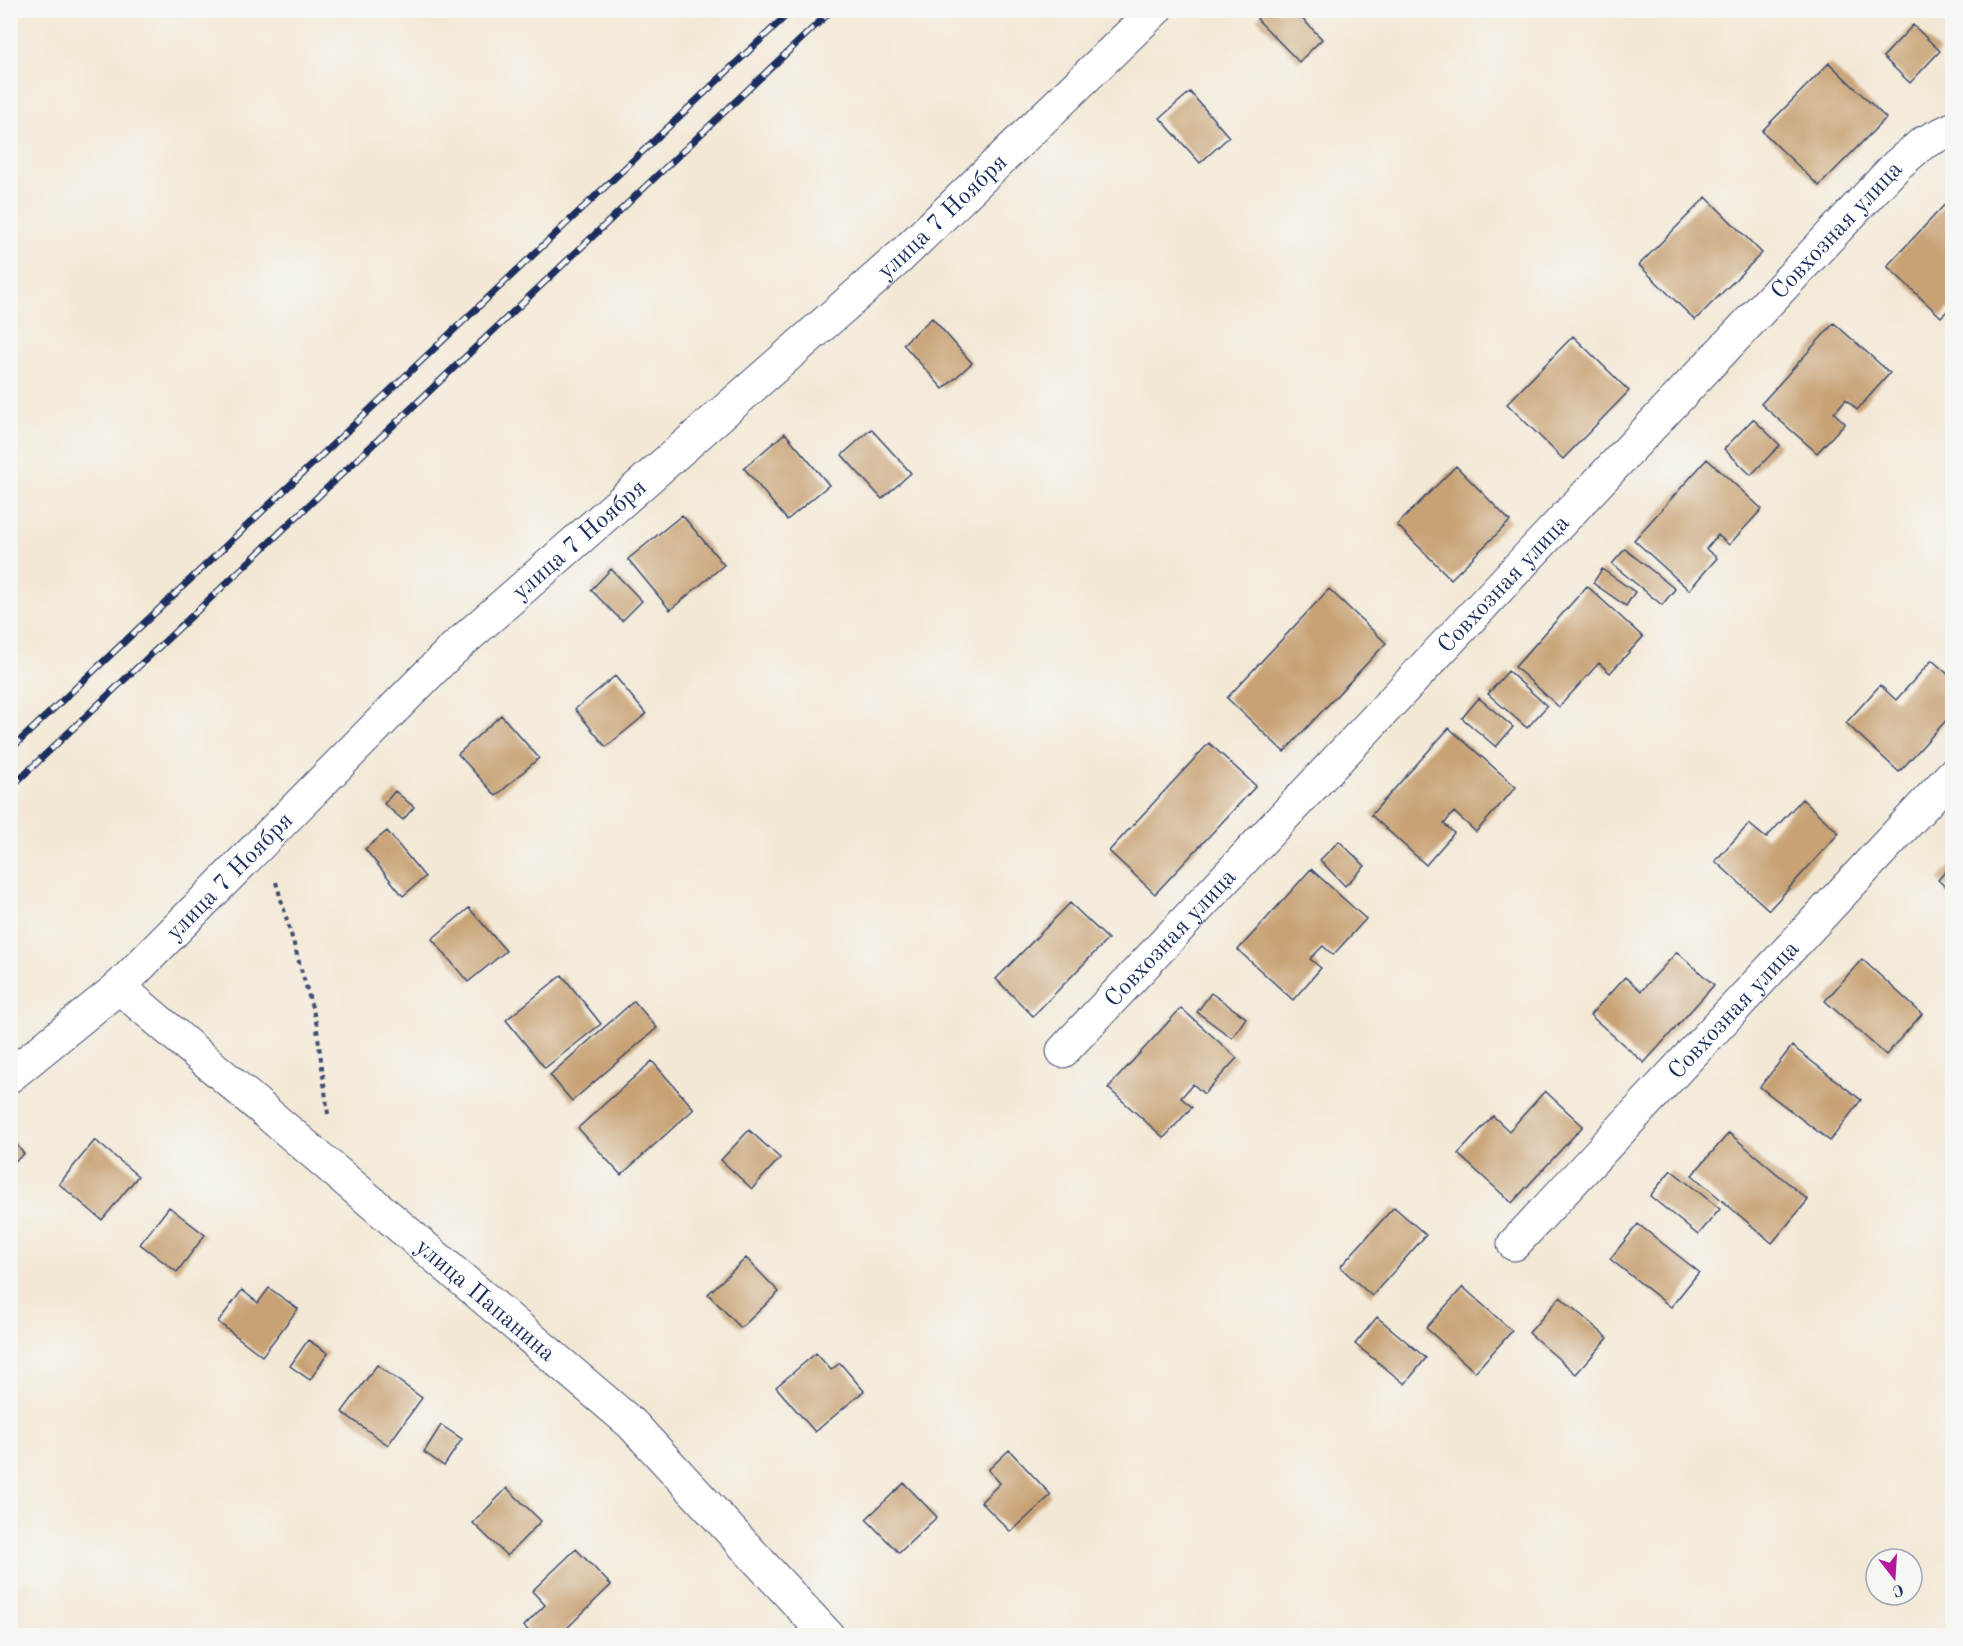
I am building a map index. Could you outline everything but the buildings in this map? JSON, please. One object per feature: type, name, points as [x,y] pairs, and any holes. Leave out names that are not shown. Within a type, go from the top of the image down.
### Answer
[{"type":"street","name":"улица 7 Ноября","points":[[10,1076],[119,987],[450,652],[900,256],[1155,10]]},
{"type":"street","name":"Совхозная улица","points":[[1063,1051],[1889,174],[1923,143],[1953,129]]},
{"type":"street","name":"Совхозная улица","points":[[1514,1244],[1953,775]]},
{"type":"street","name":"улица Папанина","points":[[119,987],[632,1424],[828,1635]]},
{"type":"path","points":[[264,840],[316,1021],[335,1171]]},
{"type":"railway","points":[[10,750],[792,10]]},
{"type":"railway","points":[[10,788],[832,10]]}]
